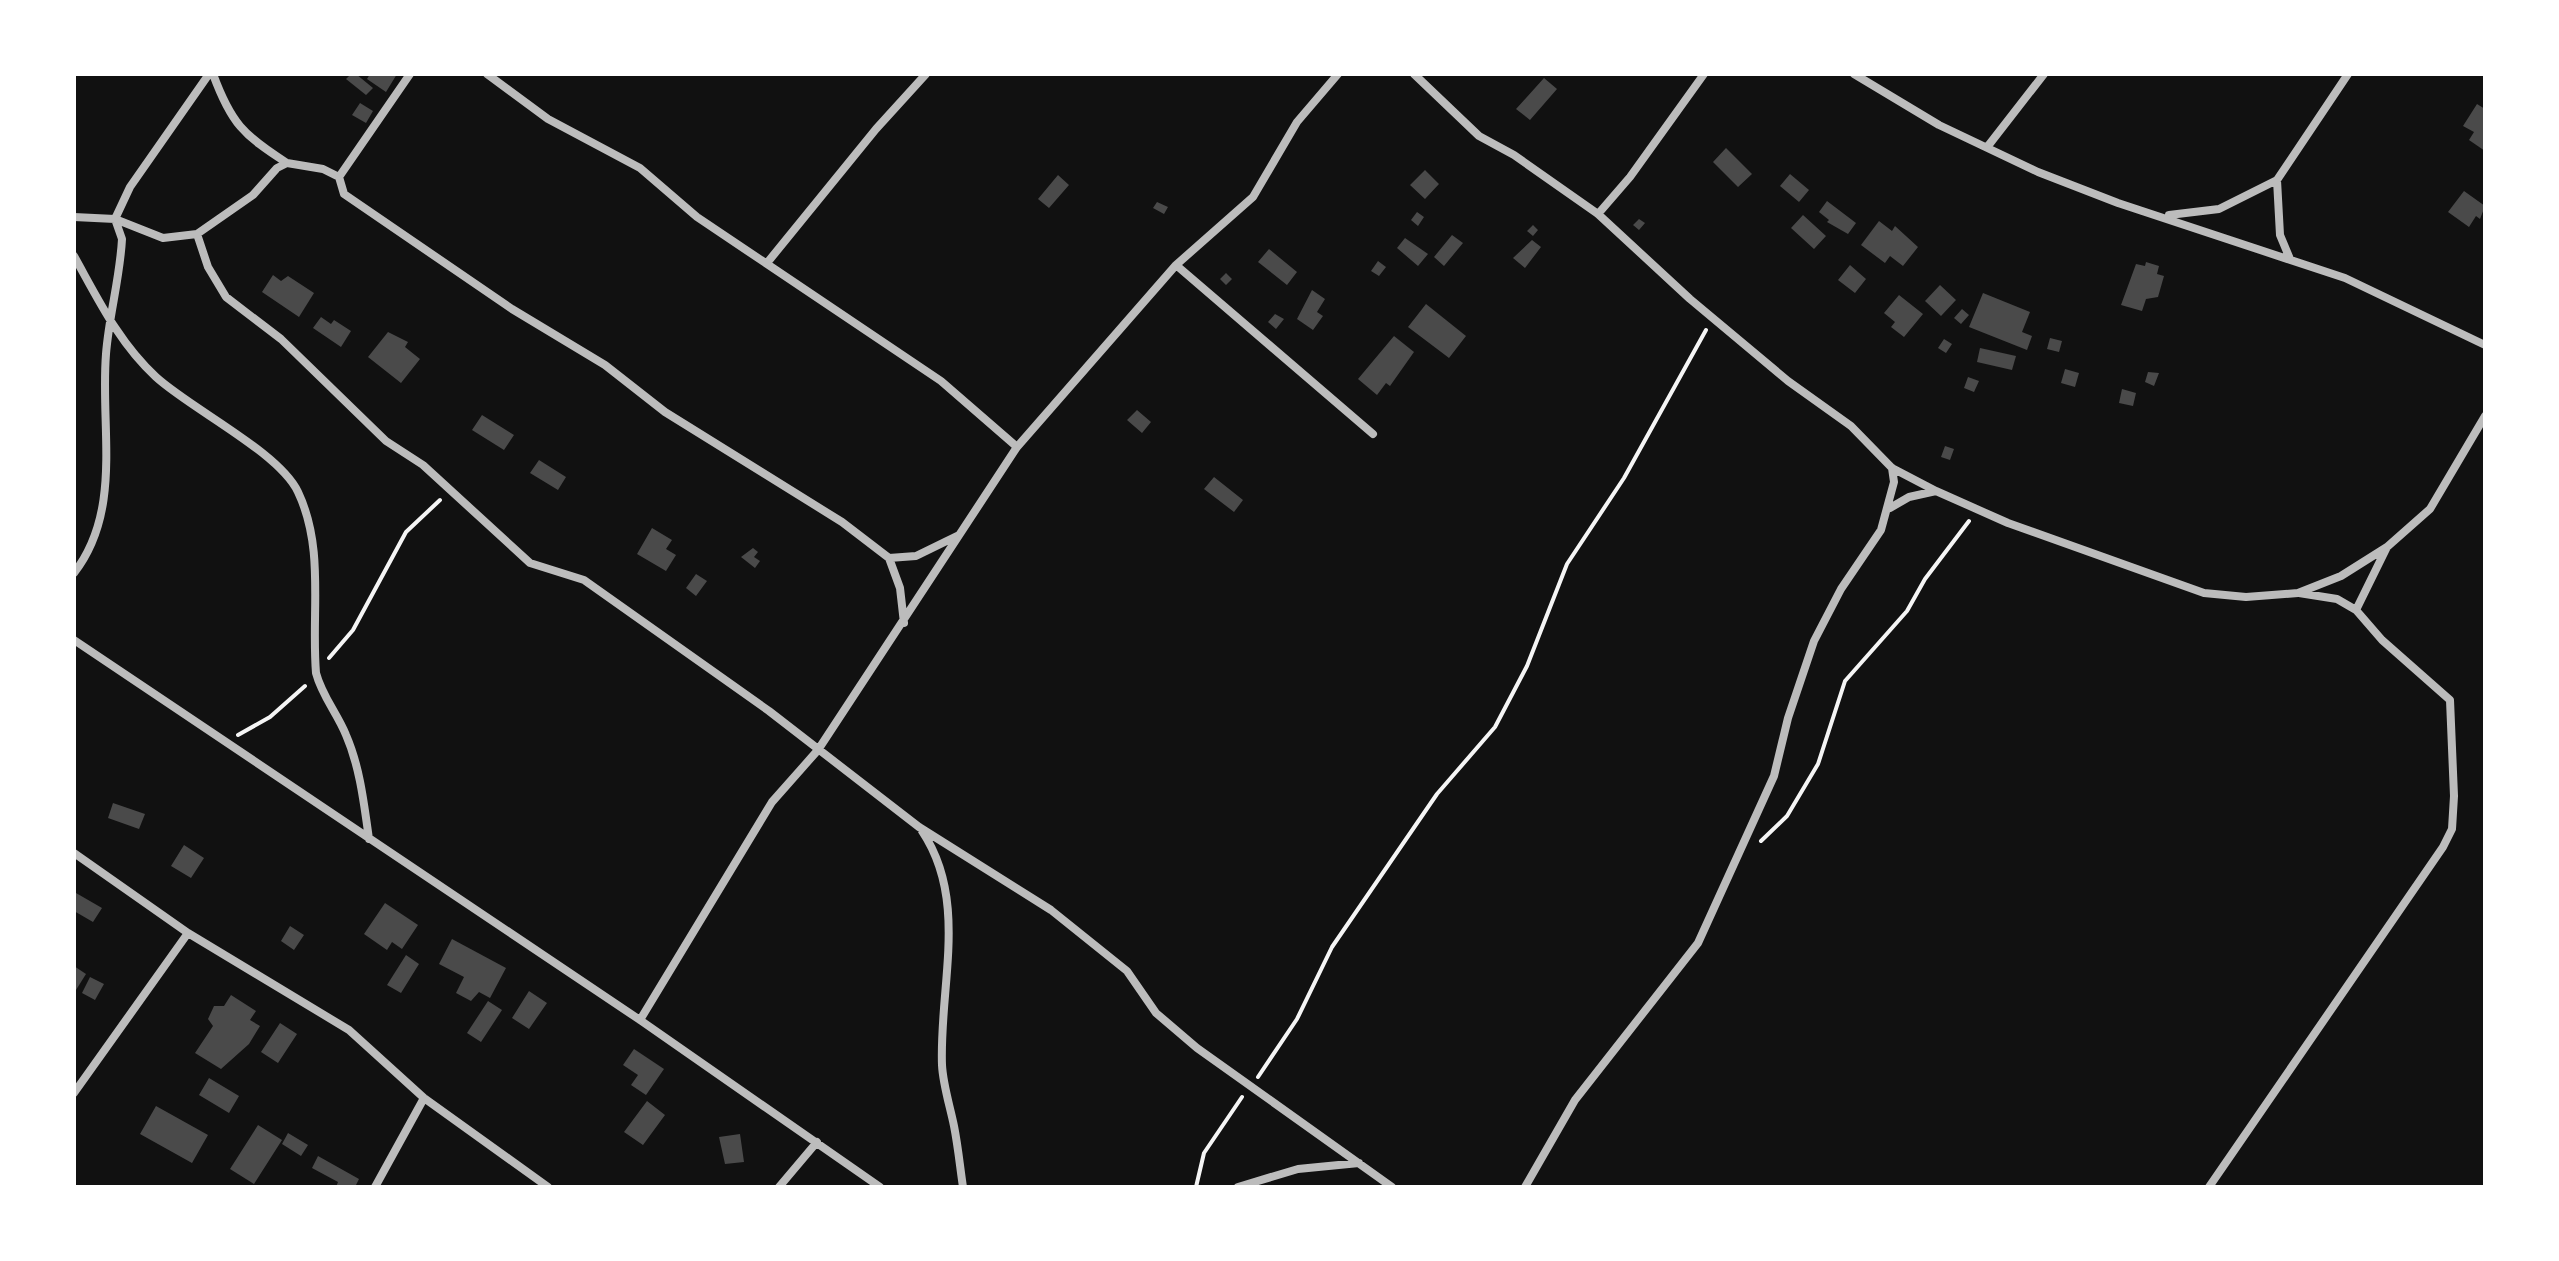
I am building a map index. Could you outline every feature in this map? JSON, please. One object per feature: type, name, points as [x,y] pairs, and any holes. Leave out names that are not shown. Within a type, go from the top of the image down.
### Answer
[{"type":"street","points":[[211,74],[229,116],[264,148],[287,163],[323,169],[339,177],[344,194],[425,252],[605,365],[665,412],[842,522],[889,558],[900,588],[904,624]]},
{"type":"street","points":[[74,573],[96,539],[103,508],[109,318],[122,239],[115,219],[130,187],[211,74]]},
{"type":"street","points":[[339,177],[410,74]]},
{"type":"street","points":[[487,74],[548,119],[640,168],[697,217],[941,381],[1017,447]]},
{"type":"street","points":[[767,263],[867,139],[926,74]]},
{"type":"street","points":[[640,1020],[772,802],[818,750],[904,624],[1017,447],[1176,265],[1253,197],[1297,122],[1338,74]]},
{"type":"street","points":[[1414,74],[1479,136],[1514,155],[1598,214],[1788,381],[1851,426],[1892,468],[1978,510],[2204,593],[2246,597],[2298,593],[2337,599],[2356,610],[2382,640],[2450,700],[2452,829],[2388,931],[2209,1187]]},
{"type":"street","points":[[1598,214],[1630,177],[1704,74]]},
{"type":"street","points":[[1854,74],[1939,125],[2038,172],[2118,203],[2166,216],[2345,278],[2485,345]]},
{"type":"street","points":[[1988,146],[2044,74]]},
{"type":"street","points":[[2166,216],[2219,209],[2277,180],[2348,74]]},
{"type":"street","points":[[74,217],[115,219],[163,238],[197,234],[253,195],[277,168],[287,163]]},
{"type":"street","points":[[2277,180],[2280,235],[2290,259]]},
{"type":"street","points":[[197,234],[208,267],[226,297],[281,339],[386,441],[423,465],[530,563],[584,580],[919,827],[1051,910],[1127,971],[1156,1013],[1197,1048],[1392,1187]]},
{"type":"street","points":[[74,256],[126,348],[157,378],[250,445],[297,491],[313,543],[316,673],[321,691],[347,735],[356,763],[369,839]]},
{"type":"street","points":[[1176,265],[1373,434]]},
{"type":"street","points":[[2298,593],[2341,576],[2387,547],[2430,509],[2485,416]]},
{"type":"street","points":[[1525,1187],[1575,1100],[1698,943],[1774,776],[1788,718],[1814,641],[1841,589],[1881,530],[1890,508],[1894,482],[1892,468]]},
{"type":"street","points":[[1890,508],[1909,497],[1936,491]]},
{"type":"street","points":[[889,558],[916,556],[961,534]]},
{"type":"street","points":[[2356,610],[2387,547]]},
{"type":"street","points":[[74,640],[640,1020],[880,1187]]},
{"type":"street","points":[[919,827],[937,853],[945,882],[950,934],[942,1069],[963,1187]]},
{"type":"street","points":[[74,853],[188,933],[349,1030],[424,1098],[548,1187]]},
{"type":"street","points":[[74,1093],[188,933]]},
{"type":"street","points":[[375,1187],[424,1098]]},
{"type":"street","points":[[779,1187],[817,1142]]},
{"type":"street","points":[[1238,1187],[1298,1169],[1360,1163]]},
{"type":"path","points":[[1196,1187],[1204,1153],[1297,1019],[1332,947],[1437,794],[1495,727],[1527,666],[1567,564],[1624,478],[1713,318]]},
{"type":"path","points":[[226,742],[270,717],[316,673],[353,630],[406,532],[451,491]]},
{"type":"path","points":[[1737,858],[1769,836],[1787,816],[1818,764],[1845,681],[1863,657],[1890,633],[1978,510]]},
{"type":"building","points":[[356,74],[373,88],[366,95],[346,79]]},
{"type":"building","points":[[370,74],[397,74],[386,92],[367,79]]},
{"type":"building","points":[[1544,78],[1557,89],[1530,120],[1516,109]]},
{"type":"building","points":[[360,103],[373,111],[366,123],[352,115]]},
{"type":"building","points":[[2477,104],[2485,109],[2485,151],[2469,140],[2474,132],[2463,126]]},
{"type":"building","points":[[1726,148],[1752,174],[1738,187],[1713,162]]},
{"type":"building","points":[[1425,170],[1439,184],[1425,199],[1410,185]]},
{"type":"building","points":[[1790,174],[1809,190],[1799,202],[1780,186]]},
{"type":"building","points":[[1058,175],[1069,185],[1049,208],[1038,199]]},
{"type":"building","points":[[2464,191],[2485,206],[2480,219],[2476,216],[2469,227],[2448,212]]},
{"type":"building","points":[[1827,201],[1856,223],[1848,234],[1827,222],[1829,220],[1819,212]]},
{"type":"building","points":[[1157,202],[1168,207],[1164,214],[1153,208]]},
{"type":"building","points":[[1417,212],[1424,217],[1418,226],[1411,220]]},
{"type":"building","points":[[1803,215],[1826,236],[1814,249],[1791,228]]},
{"type":"building","points":[[1639,219],[1645,223],[1639,230],[1633,225]]},
{"type":"building","points":[[1879,221],[1892,231],[1895,226],[1918,247],[1903,266],[1890,256],[1885,263],[1861,245]]},
{"type":"building","points":[[1533,225],[1538,230],[1533,236],[1527,231]]},
{"type":"building","points":[[1452,235],[1463,243],[1444,266],[1434,257]]},
{"type":"building","points":[[1405,238],[1428,254],[1418,266],[1397,248]]},
{"type":"building","points":[[1532,240],[1541,247],[1525,268],[1513,258]]},
{"type":"building","points":[[1269,249],[1297,272],[1287,285],[1258,262]]},
{"type":"building","points":[[1378,261],[1386,267],[1379,276],[1371,271]]},
{"type":"building","points":[[2146,262],[2159,266],[2157,274],[2164,276],[2158,297],[2146,299],[2142,311],[2121,305],[2136,264],[2145,266]]},
{"type":"building","points":[[1850,265],[1866,279],[1855,293],[1838,280]]},
{"type":"building","points":[[1226,273],[1232,279],[1226,285],[1220,279]]},
{"type":"building","points":[[273,275],[281,281],[288,276],[314,293],[299,317],[262,292]]},
{"type":"building","points":[[1940,285],[1956,300],[1941,316],[1925,301]]},
{"type":"building","points":[[1312,290],[1325,299],[1317,312],[1323,316],[1313,330],[1297,319]]},
{"type":"building","points":[[1983,293],[2030,312],[2022,332],[2032,336],[2027,350],[1969,327]]},
{"type":"building","points":[[1899,295],[1923,314],[1904,337],[1891,327],[1895,322],[1884,313]]},
{"type":"building","points":[[1426,304],[1466,336],[1449,358],[1408,327]]},
{"type":"building","points":[[1962,309],[1969,315],[1961,324],[1954,318]]},
{"type":"building","points":[[1275,314],[1284,319],[1276,329],[1268,322]]},
{"type":"building","points":[[321,317],[331,324],[334,320],[351,331],[341,347],[313,328]]},
{"type":"building","points":[[388,332],[408,342],[405,347],[420,359],[401,383],[368,357]]},
{"type":"building","points":[[1394,336],[1414,352],[1390,386],[1386,383],[1377,395],[1358,379]]},
{"type":"building","points":[[2050,338],[2062,341],[2059,352],[2047,349]]},
{"type":"building","points":[[1944,339],[1952,344],[1946,353],[1938,348]]},
{"type":"building","points":[[1980,348],[2016,356],[2012,370],[1977,362]]},
{"type":"building","points":[[2065,369],[2079,373],[2075,387],[2061,383]]},
{"type":"building","points":[[2148,372],[2159,373],[2154,386],[2145,382]]},
{"type":"building","points":[[1968,377],[1979,381],[1974,392],[1964,388]]},
{"type":"building","points":[[2122,389],[2136,393],[2133,406],[2119,403]]},
{"type":"building","points":[[1137,410],[1151,422],[1142,433],[1127,420]]},
{"type":"building","points":[[482,415],[514,435],[504,450],[472,430]]},
{"type":"building","points":[[1945,446],[1954,449],[1950,460],[1941,457]]},
{"type":"building","points":[[539,460],[566,477],[558,490],[530,473]]},
{"type":"building","points":[[1214,477],[1243,500],[1234,512],[1204,489]]},
{"type":"building","points":[[652,528],[672,540],[666,549],[676,555],[666,571],[637,554]]},
{"type":"building","points":[[753,548],[758,552],[754,557],[760,561],[755,568],[741,557]]},
{"type":"building","points":[[696,574],[707,581],[696,596],[686,588]]},
{"type":"building","points":[[113,803],[145,814],[139,829],[108,818]]},
{"type":"building","points":[[184,845],[204,858],[191,878],[171,866]]},
{"type":"building","points":[[76,893],[102,908],[93,922],[74,911]]},
{"type":"building","points":[[385,903],[418,925],[402,949],[392,942],[387,950],[364,934]]},
{"type":"building","points":[[290,926],[304,935],[294,950],[281,941]]},
{"type":"building","points":[[452,939],[506,968],[490,998],[479,992],[471,1001],[456,993],[464,977],[439,964]]},
{"type":"building","points":[[406,955],[419,964],[401,993],[387,985]]},
{"type":"building","points":[[74,966],[86,974],[76,990],[74,989]]},
{"type":"building","points":[[90,977],[104,984],[95,1000],[82,993]]},
{"type":"building","points":[[529,991],[547,1003],[529,1029],[512,1018]]},
{"type":"building","points":[[231,995],[256,1011],[250,1020],[260,1026],[249,1044],[221,1069],[195,1053],[213,1026],[208,1019],[214,1006],[224,1006]]},
{"type":"building","points":[[488,1001],[502,1010],[481,1042],[467,1033]]},
{"type":"building","points":[[280,1023],[297,1034],[278,1063],[261,1052]]},
{"type":"building","points":[[634,1049],[664,1069],[646,1095],[631,1085],[638,1075],[623,1065]]},
{"type":"building","points":[[209,1078],[239,1096],[229,1113],[199,1095]]},
{"type":"building","points":[[647,1101],[665,1115],[643,1145],[624,1132]]},
{"type":"building","points":[[156,1106],[208,1135],[192,1163],[140,1134]]},
{"type":"building","points":[[258,1125],[282,1140],[254,1184],[230,1169]]},
{"type":"building","points":[[288,1133],[308,1145],[301,1156],[282,1144]]},
{"type":"building","points":[[740,1134],[744,1162],[725,1164],[719,1137]]},
{"type":"building","points":[[318,1156],[359,1179],[355,1187],[336,1187],[338,1182],[312,1168]]}]
